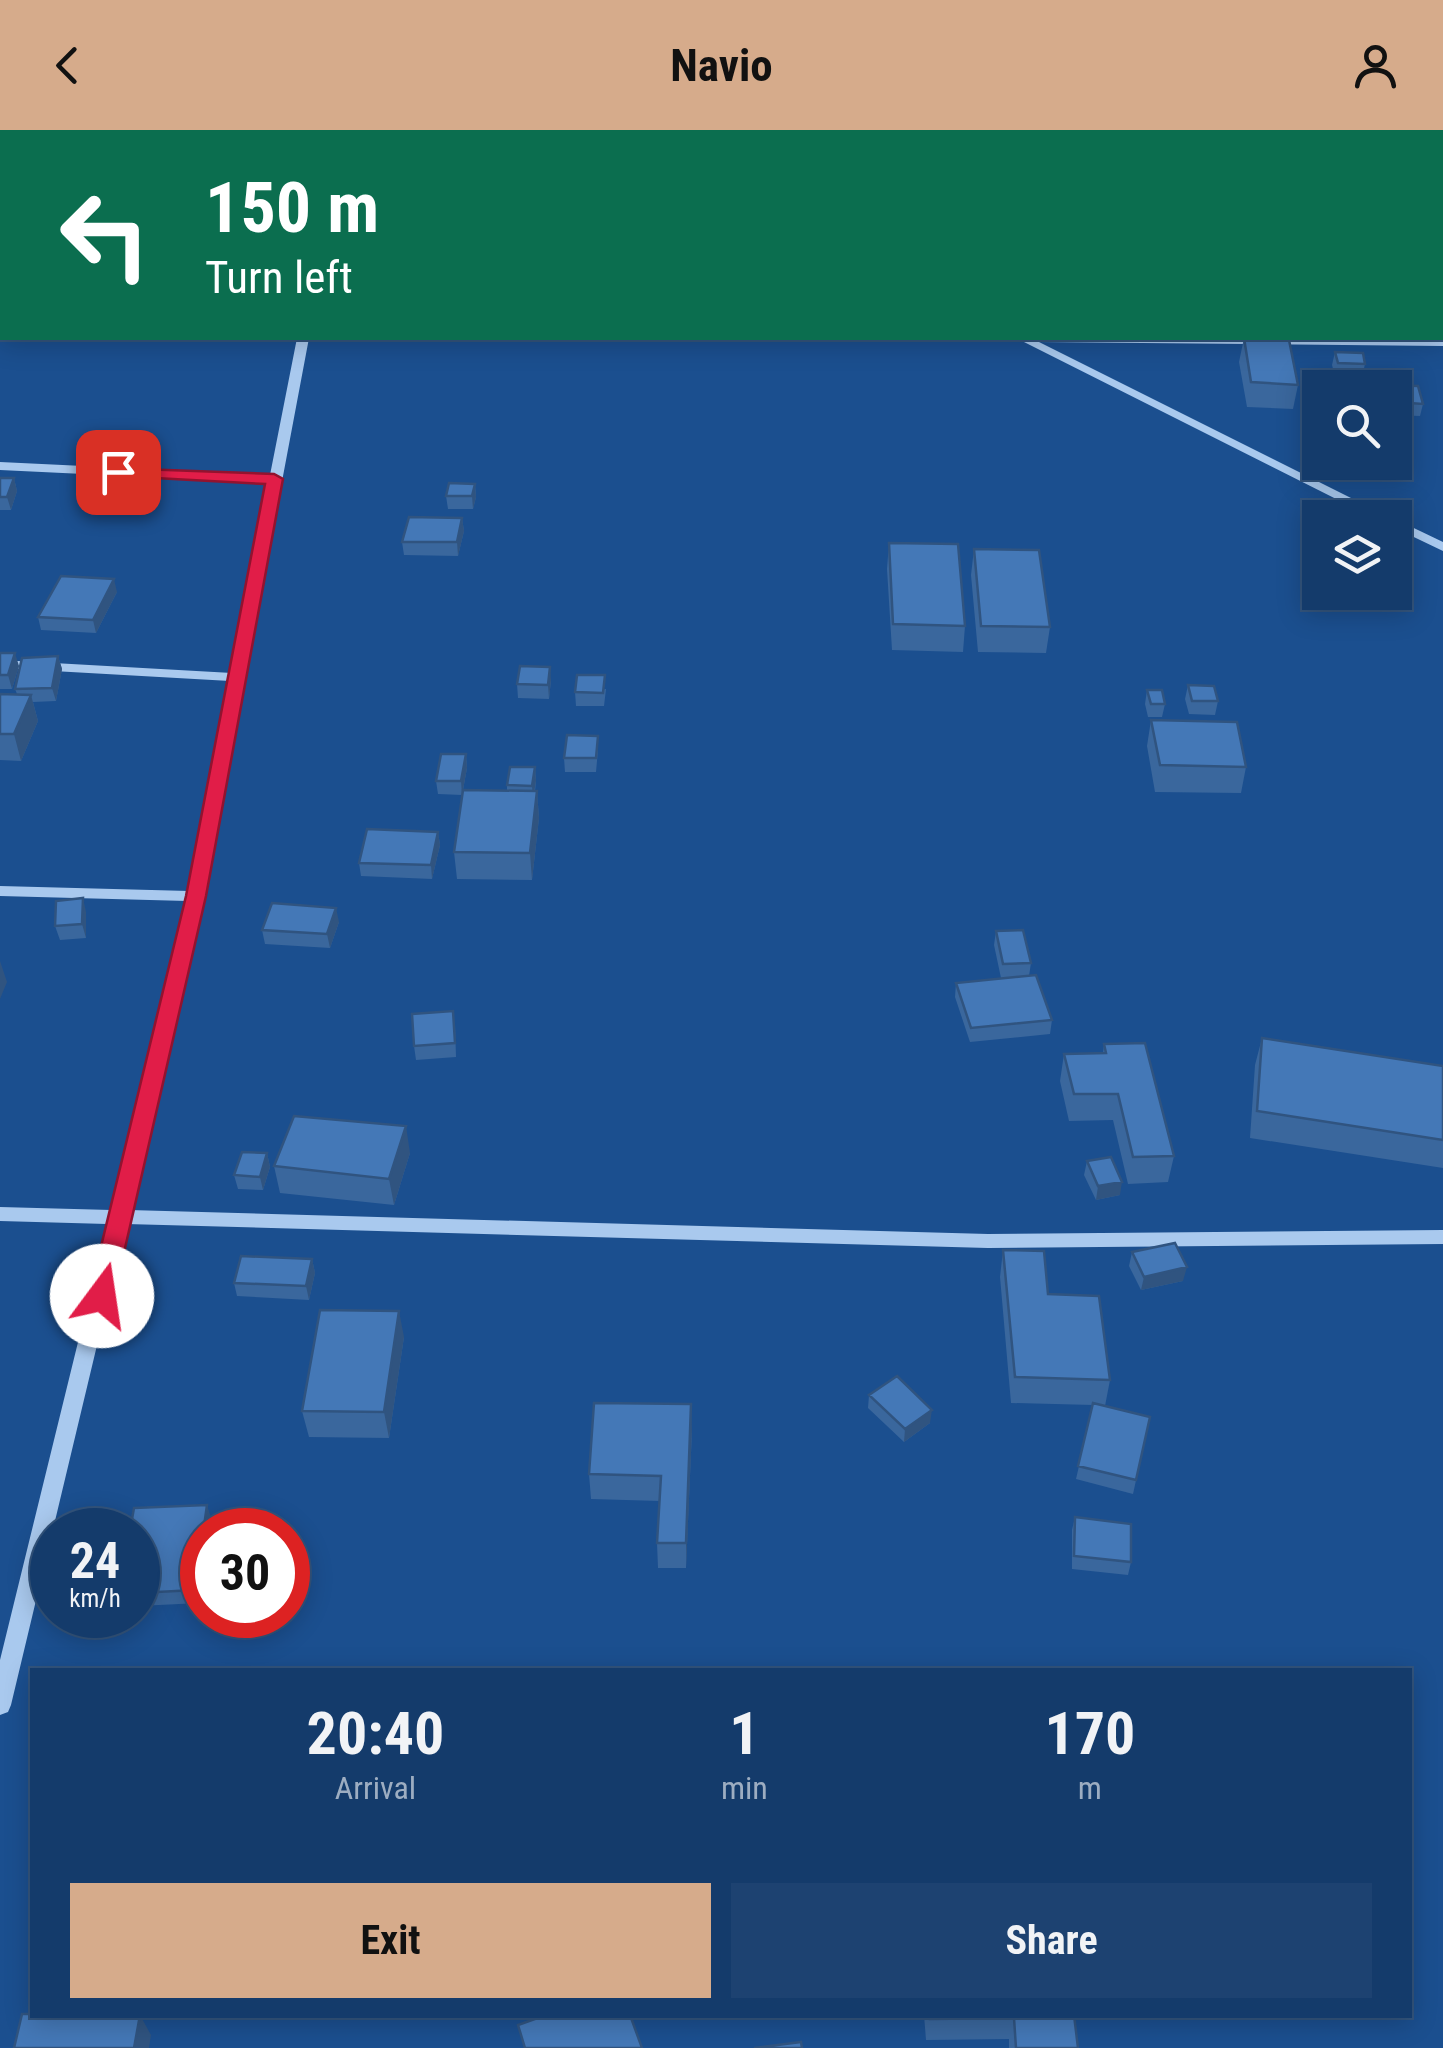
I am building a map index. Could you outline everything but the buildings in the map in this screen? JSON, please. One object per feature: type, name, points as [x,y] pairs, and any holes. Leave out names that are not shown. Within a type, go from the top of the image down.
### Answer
[{"type":"street","points":[[0,1705],[196,896],[234,678],[303,340]]},
{"type":"street","points":[[1027,340],[1349,500]]},
{"type":"street","points":[[1233,340],[1443,342]]},
{"type":"street","points":[[0,466],[274,479]]},
{"type":"street","points":[[1412,530],[1443,546]]},
{"type":"street","points":[[0,664],[234,678]]},
{"type":"street","points":[[0,891],[196,896]]},
{"type":"street","points":[[0,1214],[988,1241],[1443,1237]]},
{"type":"route","points":[[102,1296],[196,896],[274,479],[118,472]]}]
